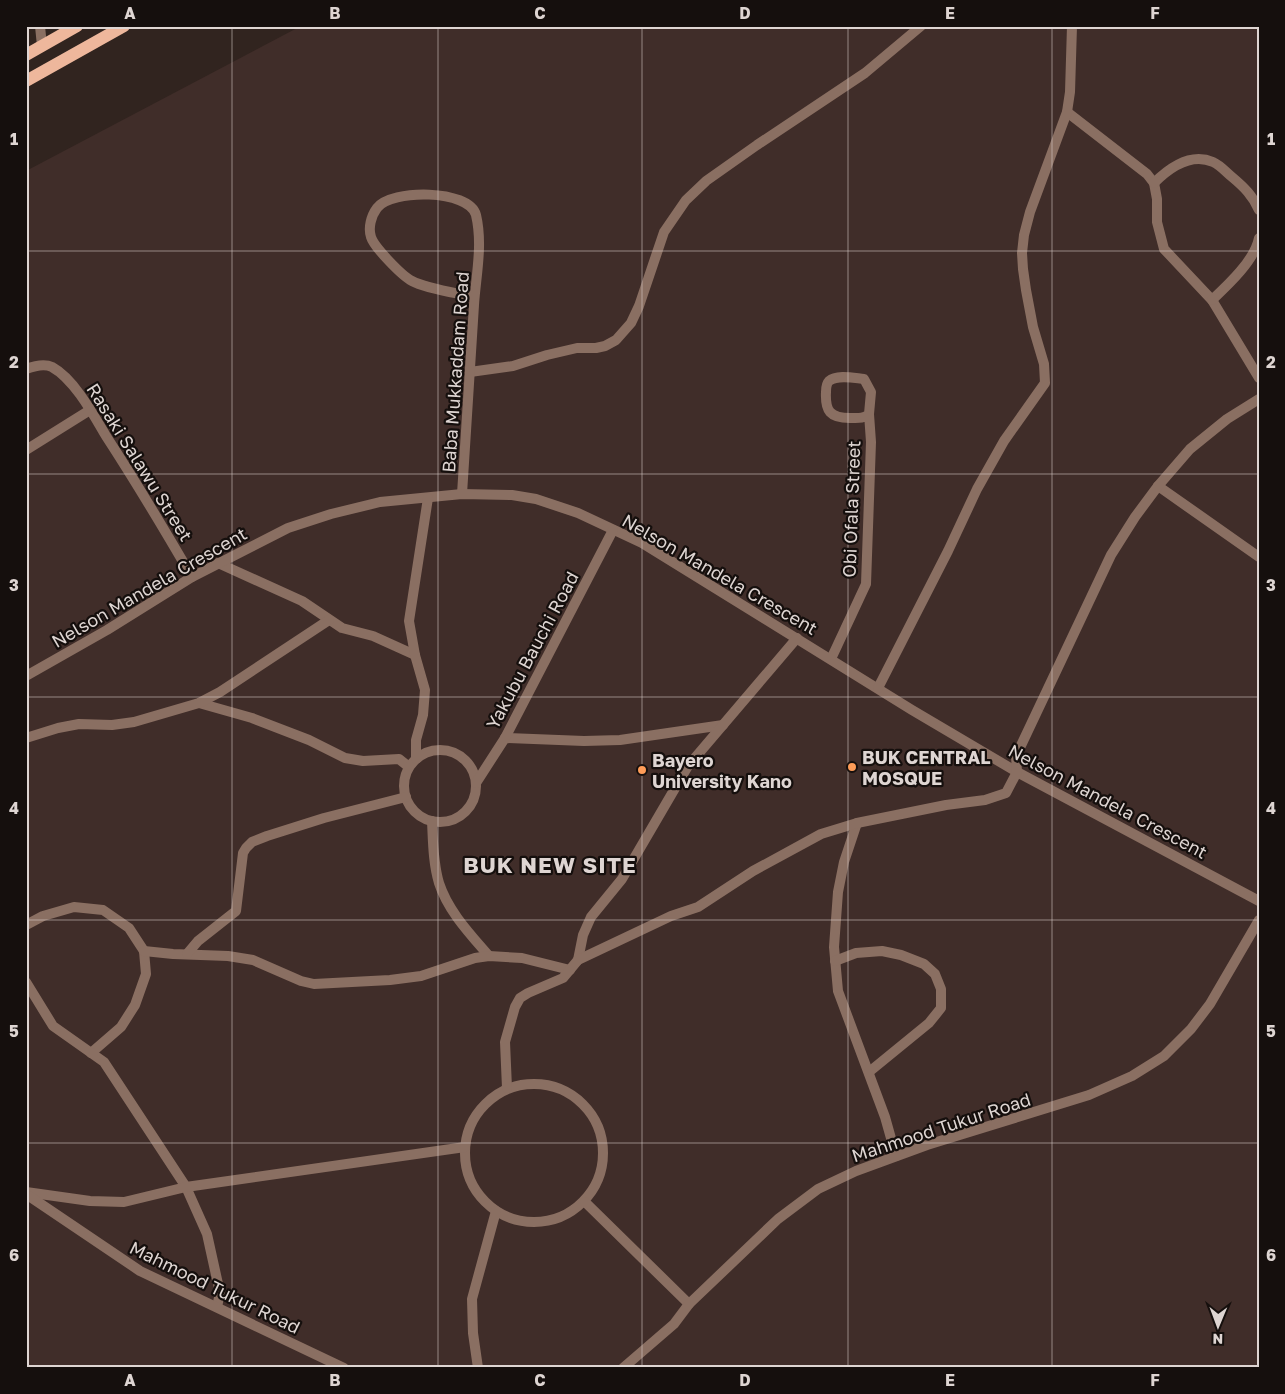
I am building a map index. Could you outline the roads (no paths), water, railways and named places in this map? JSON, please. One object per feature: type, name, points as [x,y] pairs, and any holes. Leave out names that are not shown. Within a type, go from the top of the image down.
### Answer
[{"type":"main road","points":[[26,55],[77,26]]},
{"type":"main road","points":[[26,82],[124,26]]},
{"type":"street","points":[[40,26],[42,46]]},
{"type":"street","points":[[470,372],[513,366],[577,348],[606,346],[616,340],[635,314],[664,232],[686,200],[706,181],[744,154],[805,111],[865,73],[921,26]]},
{"type":"street","points":[[878,688],[1004,441],[1045,383],[1044,364],[1033,327],[1026,290],[1022,253],[1030,212],[1067,112],[1070,92],[1072,26]]},
{"type":"street","points":[[1067,112],[1147,174],[1154,183],[1157,222],[1164,249],[1212,300],[1259,378]]},
{"type":"street","points":[[1154,183],[1175,166],[1187,161],[1201,159],[1214,162],[1245,188],[1254,198],[1259,210]]},
{"type":"street","name":"Baba Mukkaddam Road","points":[[462,494],[474,297],[480,252],[476,214],[471,206],[460,200],[439,196],[416,195],[393,198],[377,207],[371,218],[371,238],[388,261],[412,281],[474,297]]},
{"type":"street","points":[[1212,300],[1229,285],[1243,268],[1254,252],[1259,238]]},
{"type":"street","name":"Rasaki Salawu Street","points":[[26,369],[39,365],[50,366],[68,380],[90,410],[144,494],[192,577]]},
{"type":"street","points":[[837,377],[864,379],[871,392],[869,414],[864,418],[844,418],[830,413],[826,406],[826,386],[829,380],[837,377]]},
{"type":"street","points":[[507,1088],[504,1042],[515,1007],[520,998],[528,993],[563,978],[578,960],[671,916],[698,906],[752,871],[821,834],[857,823],[946,805],[985,800],[1006,793],[1018,772],[1016,756],[1111,555],[1135,517],[1158,486],[1190,449],[1228,419],[1259,399]]},
{"type":"street","points":[[26,450],[90,410]]},
{"type":"street","name":"Obi Ofala Street","points":[[831,659],[866,584],[872,442],[869,414]]},
{"type":"street","points":[[1158,486],[1259,557]]},
{"type":"street","name":"Nelson Mandela Crescent","points":[[26,676],[107,630],[192,577],[288,528],[380,502],[462,494],[512,495],[536,499],[578,513],[642,543],[1018,772],[1259,902]]},
{"type":"street","points":[[416,758],[416,740],[424,715],[425,690],[415,655],[409,621],[428,498]]},
{"type":"street","name":"Yakubu Bauchi Road","points":[[476,783],[505,738],[613,530]]},
{"type":"street","points":[[218,563],[302,601],[342,628],[373,636],[415,655]]},
{"type":"street","points":[[26,738],[79,724],[112,725],[134,722],[199,703],[220,692],[329,620]]},
{"type":"street","points":[[578,960],[583,935],[591,917],[622,879],[688,766],[797,638]]},
{"type":"street","points":[[199,703],[252,718],[290,732],[345,758],[363,761],[399,759],[409,767]]},
{"type":"street","points":[[505,738],[584,741],[620,740],[723,725]]},
{"type":"street","points":[[437,750],[459,755],[467,762],[474,772],[476,783],[475,794],[471,804],[464,813],[454,819],[443,822],[432,821],[421,816],[413,809],[404,789],[409,767],[416,758],[437,750]]},
{"type":"street","points":[[187,954],[198,941],[236,911],[243,853],[252,842],[324,818],[406,797]]},
{"type":"street","points":[[432,821],[434,860],[439,883],[450,907],[489,956]]},
{"type":"street","points":[[857,823],[844,862],[838,892],[834,947],[838,991],[885,1117],[896,1156]]},
{"type":"street","points":[[26,925],[43,916],[74,907],[103,910],[129,928],[144,951],[146,974],[135,1004],[121,1027],[90,1053]]},
{"type":"street","name":"Mahmood Tukur Road","points":[[623,1368],[674,1324],[689,1304],[778,1219],[818,1189],[856,1171],[927,1145],[1089,1096],[1132,1076],[1164,1056],[1190,1029],[1210,1004],[1259,920]]},
{"type":"street","points":[[144,951],[228,956],[253,960],[301,981],[314,984],[390,980],[421,976],[475,958],[489,956],[522,958],[570,970]]},
{"type":"street","points":[[835,961],[856,953],[882,951],[901,955],[924,964],[935,974],[941,989],[941,1008],[929,1023],[868,1072]]},
{"type":"street","points":[[26,982],[53,1026],[104,1062],[186,1187],[207,1234],[220,1294],[217,1307]]},
{"type":"street","points":[[529,1083],[550,1085],[571,1094],[587,1108],[598,1127],[603,1148],[601,1170],[584,1202],[560,1217],[538,1222],[516,1220],[496,1211],[480,1197],[469,1178],[464,1157],[466,1136],[474,1116],[489,1099],[507,1088],[529,1083]]},
{"type":"street","points":[[28,1197],[124,1202],[186,1187],[465,1147]]},
{"type":"street","name":"Mahmood Tukur Road","points":[[28,1197],[140,1271],[344,1368]]},
{"type":"street","points":[[584,1202],[689,1304]]},
{"type":"street","points":[[478,1368],[473,1333],[472,1298],[496,1211]]},
{"type":"place","name":"BUK CENTRAL MOSQUE","points":[[852,767]]},
{"type":"place","name":"Bayero University Kano","points":[[642,770]]},
{"type":"district","name":"BUK NEW SITE","points":[[550,864]]}]
